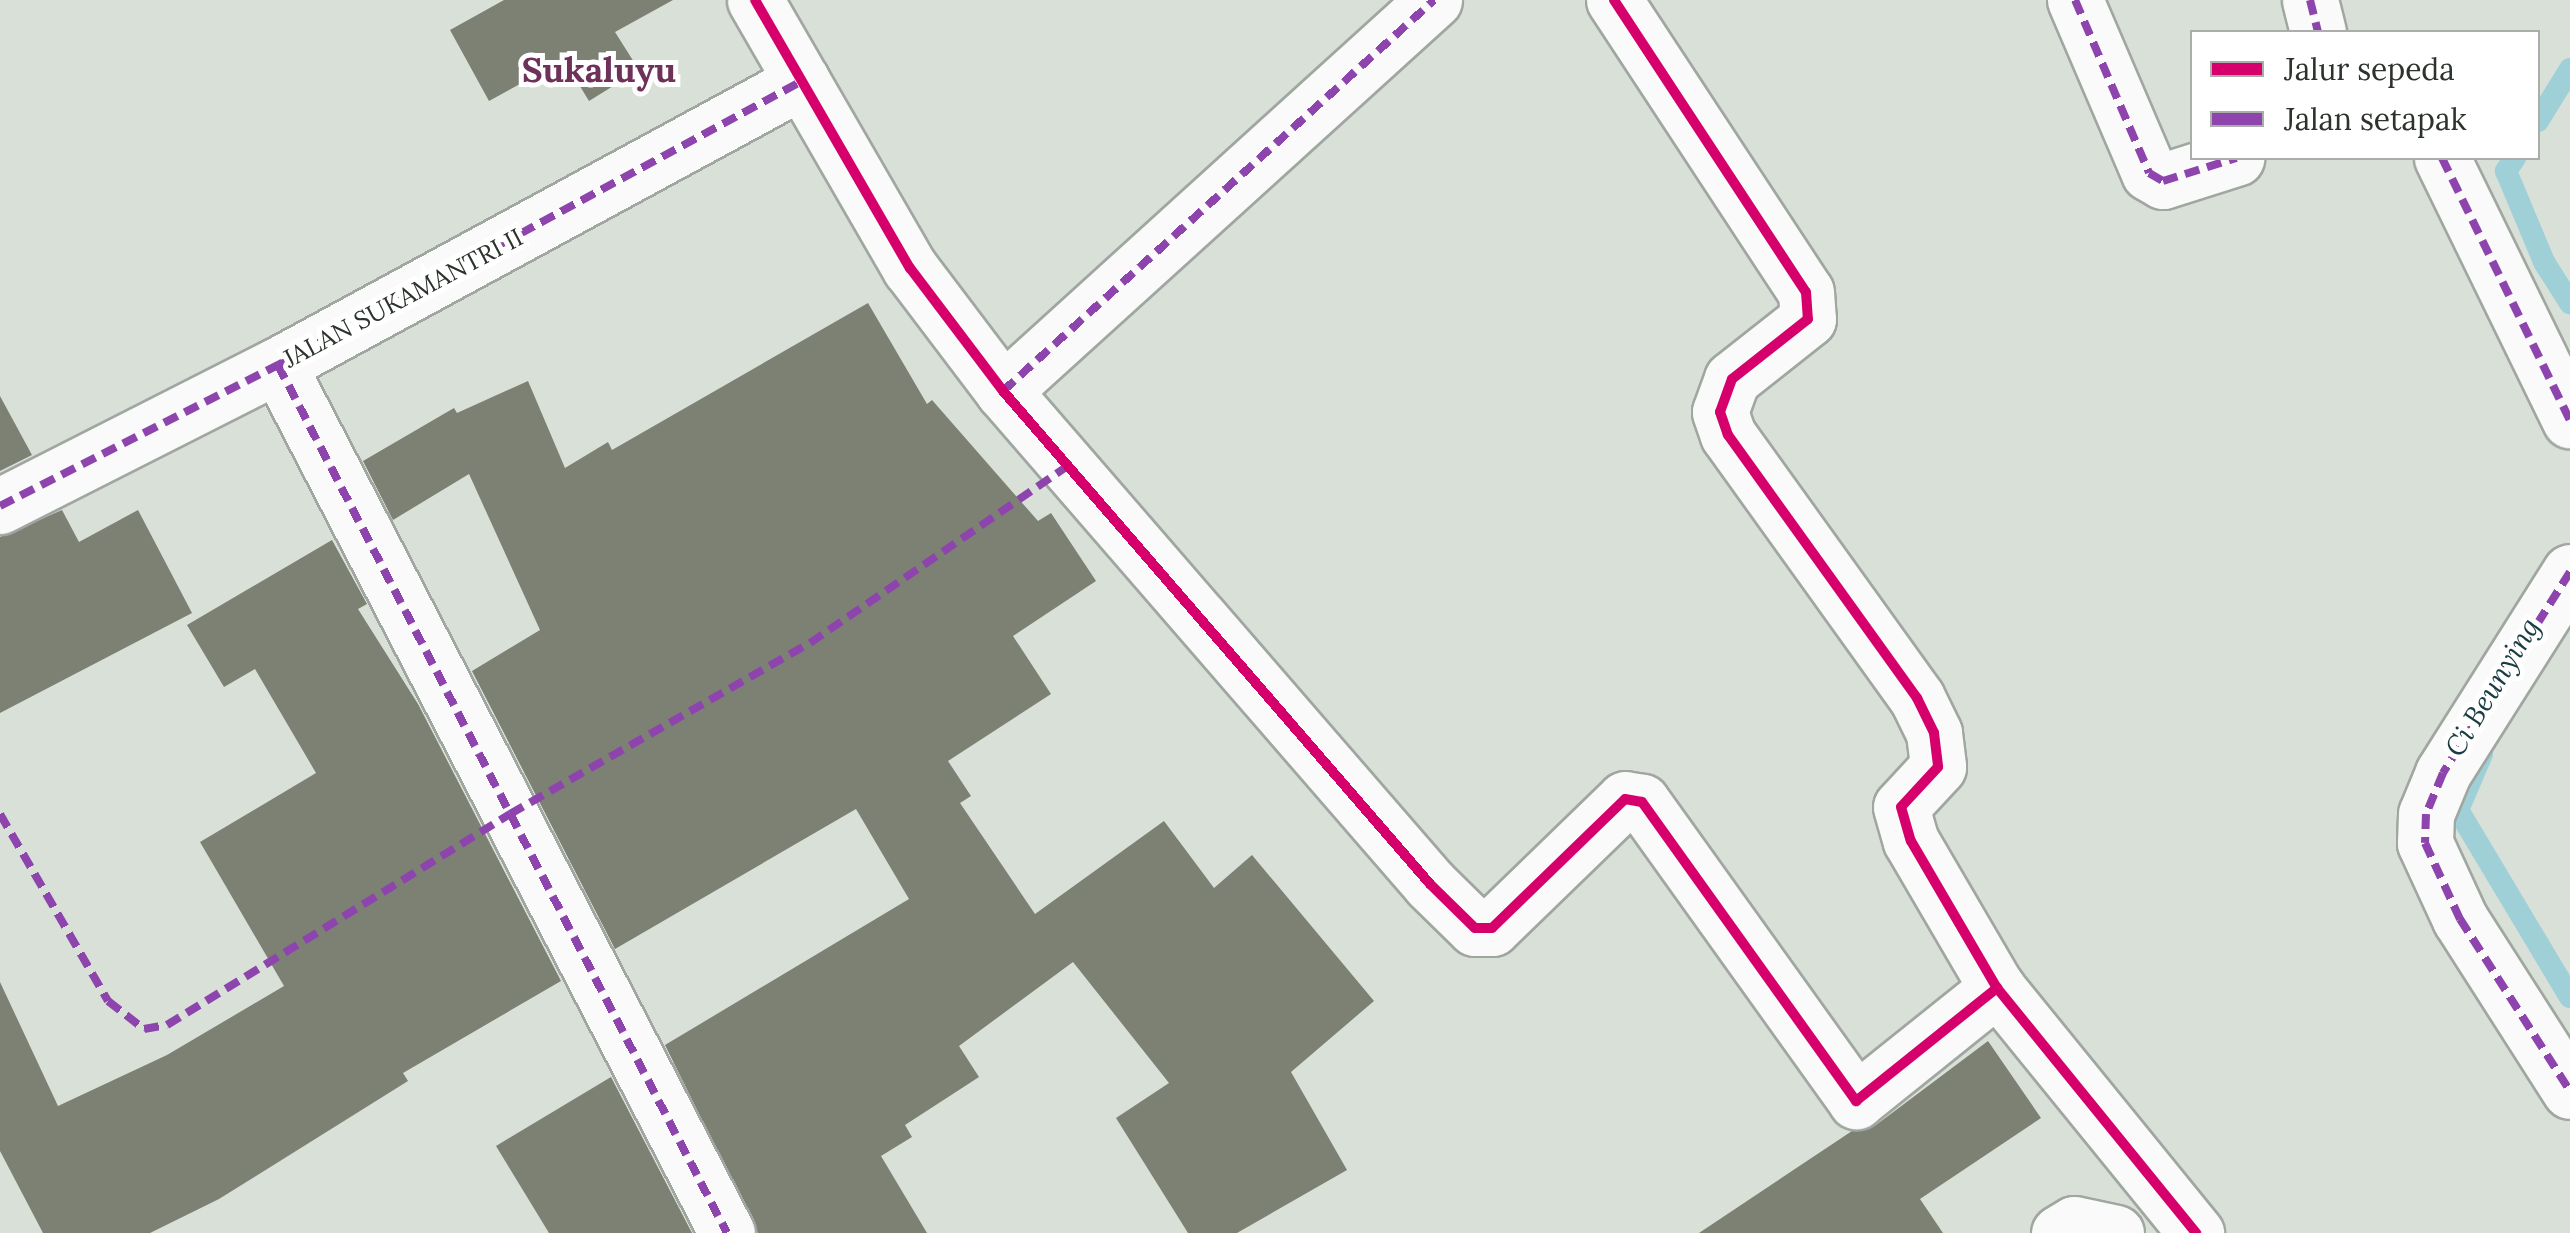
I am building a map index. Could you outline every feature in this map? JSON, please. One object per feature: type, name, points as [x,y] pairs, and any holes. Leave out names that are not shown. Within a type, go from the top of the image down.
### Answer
[{"type":"street","points":[[755,0],[910,268],[1003,391],[1430,884],[1475,928],[1492,928],[1625,799],[1642,802],[1856,1101],[1997,988]]},
{"type":"street","points":[[1003,391],[1434,0]]},
{"type":"street","points":[[1614,0],[1806,292],[1808,320],[1732,379],[1720,412],[1728,435],[1925,716],[1941,753],[1928,782],[1901,807],[1901,818],[1997,988],[2196,1233]]},
{"type":"street","points":[[2075,0],[2140,158],[2157,180],[2229,160]]},
{"type":"street","points":[[2310,0],[2318,30]]},
{"type":"street","name":"JALAN SUKAMANTRI II","points":[[0,506],[278,366],[802,82]]},
{"type":"street","points":[[2443,160],[2570,420]]},
{"type":"street","points":[[278,366],[727,1233]]},
{"type":"street","points":[[2570,572],[2443,773],[2425,828],[2425,844],[2453,907],[2570,1091]]},
{"type":"street","points":[[2059,1233],[2074,1224],[2116,1233]]},
{"type":"building","points":[[504,0],[673,0],[615,32],[639,70],[589,101],[564,60],[489,101],[450,30]]},
{"type":"building","points":[[868,303],[927,404],[932,400],[1038,521],[1051,513],[1096,581],[1013,636],[1051,694],[948,761],[971,796],[960,803],[1035,914],[1164,821],[1214,888],[1252,855],[1374,1001],[1291,1072],[1347,1170],[1237,1233],[1188,1233],[1116,1118],[1169,1083],[1073,962],[959,1046],[979,1077],[905,1125],[912,1137],[881,1156],[927,1233],[758,1233],[665,1045],[909,899],[856,809],[615,949],[472,671],[540,630],[469,474],[393,520],[363,461],[454,408],[457,413],[528,381],[565,468],[608,442],[612,450]]},
{"type":"building","points":[[0,396],[32,455],[0,471]]},
{"type":"building","points":[[62,510],[79,542],[138,510],[192,613],[0,713],[0,537]]},
{"type":"building","points":[[332,540],[367,604],[358,609],[418,704],[561,981],[403,1073],[408,1081],[219,1199],[150,1233],[43,1233],[0,1151],[0,982],[58,1106],[167,1055],[284,986],[200,842],[316,773],[255,669],[224,687],[187,625]]},
{"type":"building","points":[[1988,1041],[2041,1118],[1920,1199],[1943,1233],[1699,1233],[1852,1131],[1876,1125]]},
{"type":"building","points":[[611,1077],[692,1233],[549,1233],[496,1146]]},
{"type":"waterway","name":"Ci Beunying","points":[[2540,118],[2570,69]]},
{"type":"waterway","name":"Ci Beunying","points":[[2514,160],[2506,171],[2544,262],[2570,303]]},
{"type":"waterway","name":"Ci Beunying","points":[[2482,754],[2458,810],[2570,997]]},
{"type":"marked path","points":[[1003,391],[1434,0]]},
{"type":"marked path","points":[[2075,0],[2149,173],[2163,181],[2230,160]]},
{"type":"marked path","points":[[2310,0],[2318,30]]},
{"type":"marked path","points":[[0,506],[278,365],[802,81]]},
{"type":"marked path","points":[[2443,160],[2570,420]]},
{"type":"marked path","points":[[278,365],[727,1233]]},
{"type":"marked path","points":[[0,814],[108,1001],[144,1029],[167,1025],[510,814],[810,643],[1068,466]]},
{"type":"marked path","points":[[2570,572],[2443,773],[2426,814],[2425,843],[2460,919],[2570,1091]]},
{"type":"cycle path","points":[[755,0],[910,268],[1003,391],[1430,884],[1475,928],[1492,928],[1625,799],[1642,802],[1856,1101],[1997,988]]},
{"type":"cycle path","points":[[1614,0],[1806,292],[1808,319],[1732,379],[1720,412],[1728,435],[1917,698],[1934,733],[1938,767],[1901,807],[1911,841],[1997,988],[2196,1233]]},
{"type":"district","name":"Sukaluyu","points":[[599,70]]}]
